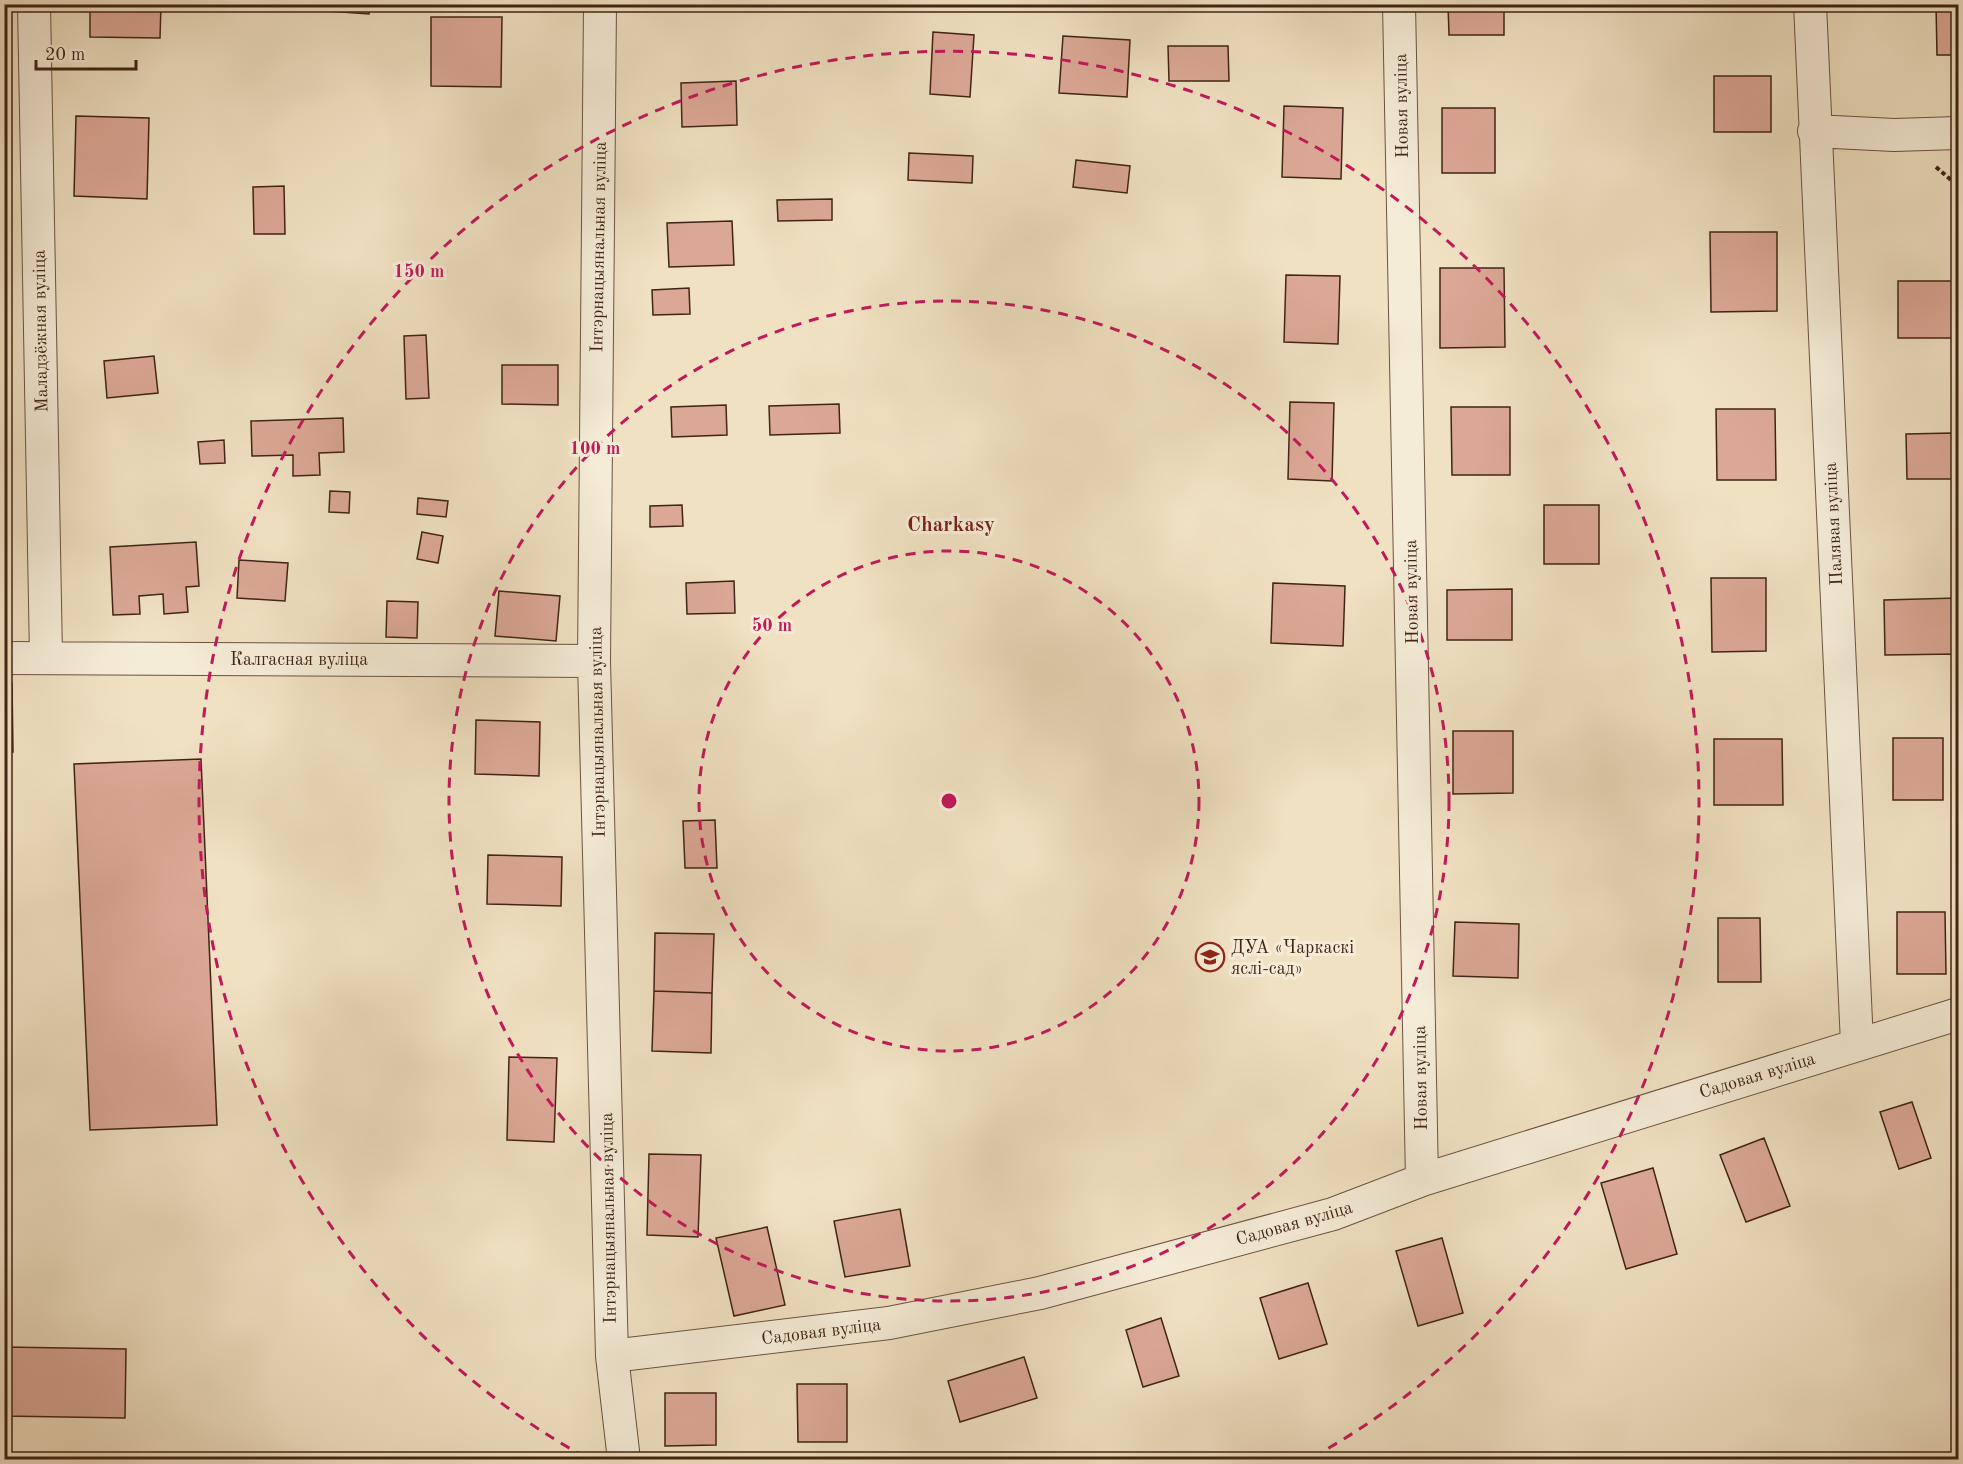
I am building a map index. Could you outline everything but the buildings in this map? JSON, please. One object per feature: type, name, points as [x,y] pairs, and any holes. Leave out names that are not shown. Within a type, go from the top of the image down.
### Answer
[{"type":"street","name":"Маладзёжная вуліца","points":[[34,4],[46,657]]},
{"type":"street","name":"Інтэрнацыянальная вуліца","points":[[600,4],[594,661],[612,1356],[624,1460]]},
{"type":"street","name":"Новая вуліца","points":[[1400,4],[1422,1180]]},
{"type":"street","name":"Палявая вуліца","points":[[1810,4],[1857,1044]]},
{"type":"street","points":[[1814,131],[1894,135],[1959,133]]},
{"type":"street","name":"Калгасная вуліца","points":[[4,658],[594,661]]},
{"type":"street","name":"Садовая вуліца","points":[[612,1356],[889,1323],[1040,1293],[1333,1214],[1422,1180],[1959,1014]]},
{"type":"place","name":"ДУА «Чаркаскі яслі-сад»","points":[[1210,957]]},
{"type":"district","name":"Charkasy","points":[[951,524]]}]
